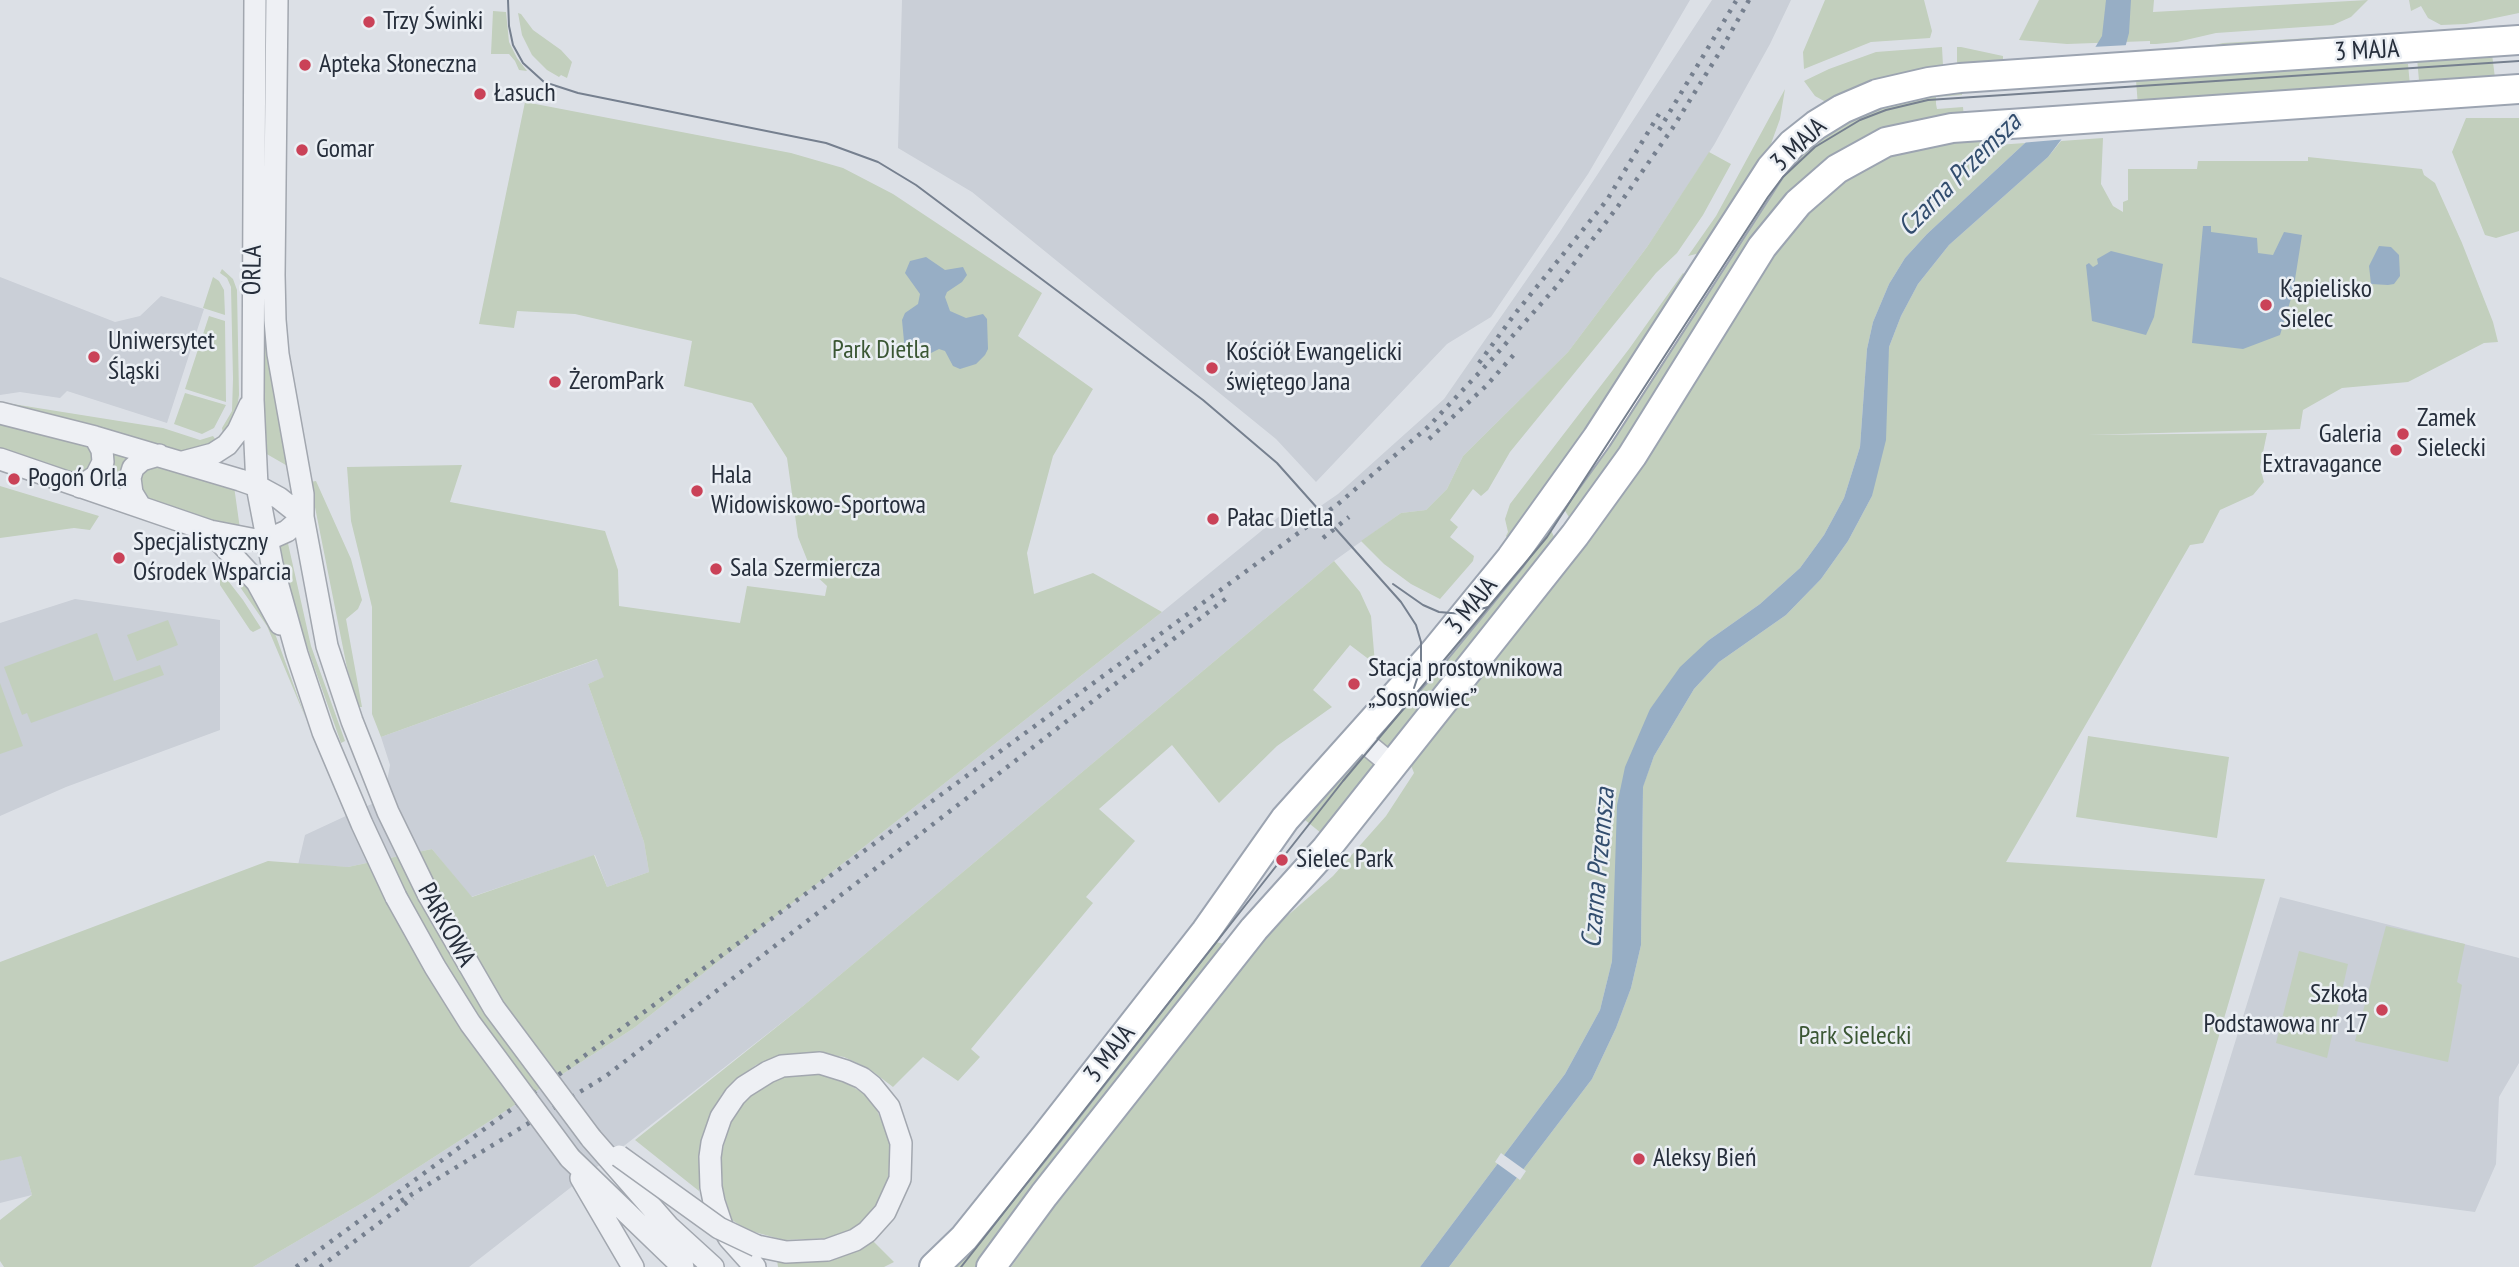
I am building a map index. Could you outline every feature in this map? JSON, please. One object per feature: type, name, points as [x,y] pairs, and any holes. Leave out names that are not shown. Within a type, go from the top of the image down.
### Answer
[{"type":"main road","name":"3 MAJA","points":[[933,1267],[964,1238],[992,1204],[1206,931],[1285,819],[1466,614],[1552,503],[1771,168],[1792,144],[1816,125],[1842,109],[1877,94],[1929,82],[2502,40]]},
{"type":"main road","points":[[2501,93],[2505,69],[2501,51],[2502,40]]},
{"type":"main road","name":"3 MAJA","points":[[991,1267],[1254,929],[1326,849],[1575,535],[1632,456],[1762,247],[1798,204],[1837,169],[1886,142],[1952,128],[2501,93]]},
{"type":"street","name":"ORLA","points":[[255,0],[253,400],[257,485],[267,540]]},
{"type":"street","name":"ORLA","points":[[277,0],[275,320],[278,354],[303,495],[303,517]]},
{"type":"street","points":[[183,462],[213,454],[226,445],[244,420],[253,400]]},
{"type":"street","points":[[0,413],[95,437],[257,485],[303,517],[287,531],[267,540],[256,540],[210,531],[0,459]]},
{"type":"street","points":[[80,487],[96,476],[103,462],[102,450],[95,437]]},
{"type":"street","points":[[140,506],[132,493],[130,478],[133,468],[142,460],[159,455]]},
{"type":"street","name":"PARKOWA","points":[[303,517],[327,646],[352,722],[388,812],[458,949],[494,1008],[591,1138],[668,1226],[713,1267]]},
{"type":"street","points":[[210,531],[257,582],[297,654]]},
{"type":"street","name":"PARKOWA","points":[[267,540],[297,654],[323,732],[390,885],[435,967],[470,1023],[570,1158],[683,1267]]},
{"type":"street","points":[[1357,736],[1392,765]]},
{"type":"street","points":[[591,1138],[703,1218],[743,1240],[786,1252],[814,1252],[842,1245],[867,1232],[892,1200],[901,1172],[901,1143],[894,1117],[872,1086],[833,1066],[808,1063],[775,1069],[744,1087],[721,1117],[712,1143],[711,1187],[718,1214],[729,1238],[755,1267]]},
{"type":"street","points":[[570,1158],[633,1267]]},
{"type":"shaded area","points":[[902,0],[1690,0],[1588,174],[1491,317],[1447,344],[1316,482],[1276,439],[972,192],[898,148]]},
{"type":"shaded area","points":[[1712,0],[1791,0],[1714,145],[1647,247],[1568,352],[1463,456],[1447,489],[1426,510],[1401,513],[1334,561],[803,1006],[469,1267],[253,1267],[369,1199],[634,1028],[1162,612],[1287,510],[1299,521],[1338,494],[1444,399],[1559,233]]},
{"type":"shaded area","name":"Uniwersytet Śląski","points":[[0,277],[115,322],[140,316],[161,296],[204,309],[167,423],[67,391],[60,398],[20,392],[0,395]]},
{"type":"shaded area","points":[[75,599],[220,620],[220,730],[66,787],[0,816],[0,623]]},
{"type":"shaded area","points":[[598,659],[605,677],[588,684],[644,842],[649,872],[607,887],[595,855],[471,897],[432,849],[348,867],[298,865],[305,835],[378,801],[386,787],[390,765],[381,737]]},
{"type":"shaded area","name":"Szkoła Podstawowa nr 17","points":[[2280,897],[2519,958],[2519,1063],[2499,1097],[2496,1164],[2475,1212],[2194,1175]]},
{"type":"shaded area","points":[[21,1155],[32,1195],[0,1203],[0,1161]]},
{"type":"green space","points":[[1825,0],[1924,0],[1932,31],[1930,38],[1871,42],[1804,69],[1803,52]]},
{"type":"green space","points":[[2039,0],[2154,0],[2153,12],[2368,0],[2351,17],[2333,25],[2216,33],[2156,44],[2150,44],[2150,41],[2067,44],[2019,40]]},
{"type":"green space","points":[[2409,0],[2519,0],[2519,13],[2466,24],[2441,25],[2428,18],[2421,6],[2411,11]]},
{"type":"green space","points":[[493,11],[506,12],[509,42],[527,71],[519,70],[509,54],[491,54]]},
{"type":"green space","points":[[518,13],[533,30],[561,50],[572,62],[567,78],[547,70],[532,55],[522,35]]},
{"type":"green space","points":[[2345,36],[2332,43],[2193,50],[2223,43]]},
{"type":"green space","points":[[1942,47],[1943,66],[1957,65],[1957,47],[1961,47],[2003,56],[2003,66],[1831,102],[1815,96],[1804,81],[1876,52]]},
{"type":"green space","points":[[2492,54],[2495,78],[2439,87],[2438,80],[2419,81],[2417,58]]},
{"type":"green space","points":[[2390,57],[2390,64],[2408,64],[2410,86],[2138,106],[2136,80]]},
{"type":"green space","points":[[1961,85],[1962,95],[1936,97],[1936,104],[1937,109],[1963,107],[1964,117],[1864,143],[1692,341],[1572,522],[1562,506],[1775,176],[1858,109]]},
{"type":"green space","points":[[1785,89],[1780,119],[1768,152],[1700,253],[1688,256],[1716,216]]},
{"type":"green space","name":"Park Dietla","points":[[525,102],[791,153],[843,168],[893,194],[1042,293],[1018,336],[1093,389],[1053,456],[1027,553],[1034,594],[1093,573],[1162,612],[634,1028],[369,1199],[253,1267],[4,1267],[0,1261],[0,1220],[32,1195],[21,1156],[0,1161],[0,962],[268,861],[348,867],[432,849],[472,897],[594,855],[607,887],[649,872],[644,842],[588,684],[604,677],[597,659],[381,737],[372,714],[372,607],[351,521],[347,467],[462,465],[450,502],[605,531],[618,570],[619,606],[740,623],[747,586],[825,596],[827,586],[812,572],[798,537],[787,458],[752,403],[684,386],[692,341],[575,314],[517,311],[514,328],[479,324]]},
{"type":"green space","points":[[2466,118],[2519,118],[2519,231],[2496,238],[2485,235],[2452,152]]},
{"type":"green space","points":[[1984,132],[1997,145],[2025,143],[1927,234],[1905,258],[1889,284],[1873,322],[1867,349],[1860,447],[1844,498],[1824,535],[1800,568],[1760,604],[1709,640],[1650,709],[1614,920],[1612,961],[1600,1010],[1565,1074],[1420,1267],[1011,1267],[1151,1072],[1270,931],[1333,876],[1386,816],[1414,773],[1410,763],[1804,208],[1880,154]]},
{"type":"green space","name":"Park Sielecki","points":[[2103,138],[2101,184],[2113,206],[2123,212],[2123,202],[2128,200],[2128,169],[2197,169],[2198,161],[2308,161],[2308,157],[2422,169],[2424,175],[2435,183],[2462,243],[2493,322],[2498,342],[2484,343],[2408,382],[2342,388],[2303,410],[2300,429],[2087,435],[2267,433],[2260,467],[2264,482],[2253,495],[2220,510],[2203,543],[2190,545],[2006,862],[2265,879],[2151,1267],[1449,1267],[1592,1079],[1616,1028],[1631,988],[1641,945],[1643,786],[1654,756],[1694,689],[1719,662],[1786,615],[1821,579],[1848,541],[1872,496],[1889,347],[1918,284],[1949,245],[2048,157],[2061,141]]},
{"type":"green space","points":[[1709,152],[1731,164],[1703,215],[1677,253],[1656,273],[1510,452],[1488,490],[1481,496],[1473,489],[1450,520],[1458,527],[1450,537],[1474,556],[1473,561],[1440,599],[1411,584],[1384,564],[1361,541],[1401,513],[1426,510],[1447,489],[1463,456],[1568,352],[1647,247]]},
{"type":"green space","points":[[222,269],[233,279],[237,290],[239,395],[235,421],[223,434],[222,428],[232,411],[233,379],[231,287],[227,278],[220,273]]},
{"type":"green space","points":[[1683,273],[1688,277],[1636,360],[1509,541],[1505,519],[1510,504],[1629,349]]},
{"type":"green space","points":[[213,277],[224,290],[225,315],[203,308]]},
{"type":"green space","points":[[261,306],[266,306],[291,468],[265,453]]},
{"type":"green space","points":[[209,316],[225,321],[226,402],[185,389]]},
{"type":"green space","points":[[185,393],[226,405],[214,428],[202,434],[174,424]]},
{"type":"green space","points":[[0,402],[163,428],[200,440],[213,436],[218,443],[184,452]]},
{"type":"green space","points":[[0,422],[88,443],[97,459],[82,477],[0,451]]},
{"type":"green space","points":[[107,449],[136,457],[125,492],[96,483]]},
{"type":"green space","points":[[149,464],[234,486],[240,529],[145,498],[139,480]]},
{"type":"green space","points":[[316,481],[351,559],[362,600],[358,609],[346,619],[362,707],[359,707],[347,668],[310,482]]},
{"type":"green space","points":[[0,486],[99,516],[90,530],[74,528],[0,538]]},
{"type":"green space","points":[[1550,528],[1556,541],[1389,749],[1385,748],[1373,737]]},
{"type":"green space","points":[[287,539],[311,646],[345,741],[341,743],[290,598],[277,545]]},
{"type":"green space","points":[[1334,561],[1360,592],[1371,616],[1375,664],[1350,645],[1313,690],[1332,707],[1277,746],[1219,803],[1172,745],[1099,809],[1135,841],[1086,897],[1093,903],[971,1049],[980,1057],[958,1081],[923,1057],[893,1087],[868,1068],[844,1057],[820,1053],[779,1056],[756,1065],[722,1094],[711,1112],[703,1134],[699,1159],[699,1191],[635,1140],[803,1006]]},
{"type":"green space","points":[[235,566],[273,628],[306,719],[267,626],[231,574]]},
{"type":"green space","points":[[222,573],[261,628],[253,632],[250,630],[220,585]]},
{"type":"green space","points":[[168,620],[178,645],[137,661],[127,635]]},
{"type":"green space","points":[[97,633],[114,681],[160,665],[164,675],[31,723],[27,713],[22,715],[4,667]]},
{"type":"green space","points":[[0,683],[23,746],[0,754]]},
{"type":"green space","points":[[2088,736],[2229,757],[2217,838],[2076,817]]},
{"type":"green space","points":[[1358,748],[1380,769],[1326,837],[1300,816]]},
{"type":"green space","points":[[2386,926],[2465,944],[2457,982],[2462,985],[2448,1062],[2355,1041]]},
{"type":"green space","points":[[1211,941],[1229,945],[982,1267],[946,1267]]},
{"type":"green space","points":[[2299,951],[2348,964],[2327,1058],[2276,1043]]},
{"type":"green space","points":[[789,1075],[828,1075],[865,1094],[875,1106],[889,1138],[890,1170],[884,1190],[873,1210],[856,1227],[832,1238],[784,1240],[747,1230],[732,1220],[723,1191],[721,1158],[728,1127],[749,1095],[769,1082]]},
{"type":"green space","points":[[872,1240],[894,1262],[884,1267],[778,1267],[777,1260],[802,1263],[832,1259],[859,1249]]},
{"type":"water","points":[[2106,0],[2131,0],[2129,33],[2125,48],[2096,94],[2048,157],[1949,245],[1918,284],[1901,316],[1889,347],[1886,440],[1872,496],[1848,541],[1821,579],[1786,615],[1719,662],[1694,689],[1654,756],[1643,787],[1641,945],[1631,988],[1592,1079],[1449,1267],[1420,1267],[1565,1074],[1600,1010],[1612,961],[1617,805],[1625,767],[1650,709],[1680,667],[1709,640],[1760,604],[1800,568],[1824,535],[1844,498],[1860,447],[1867,349],[1873,322],[1889,284],[1905,258],[1927,234],[2025,143],[2067,94],[2102,36]]},
{"type":"water","points":[[2203,226],[2211,226],[2211,232],[2257,238],[2258,253],[2273,255],[2284,232],[2302,235],[2293,292],[2280,335],[2243,349],[2192,343]]},
{"type":"water","points":[[2379,246],[2391,247],[2399,255],[2400,276],[2394,284],[2371,284],[2369,266]]},
{"type":"water","points":[[2111,251],[2163,264],[2154,317],[2146,335],[2092,321],[2086,265],[2089,263],[2093,267],[2098,264],[2097,259]]},
{"type":"water","points":[[926,257],[945,270],[963,267],[967,275],[947,292],[945,297],[950,311],[966,318],[983,314],[987,319],[988,349],[976,364],[960,369],[953,366],[945,351],[939,349],[917,357],[905,352],[902,320],[905,313],[918,304],[920,294],[905,273],[910,261]]},
{"type":"pier","points":[[2129,45],[2099,96],[2067,139],[2020,143],[2064,92],[2092,47]]},
{"type":"pier","points":[[1501,1153],[1526,1171],[1520,1180],[1495,1162]]},
{"type":"tram line","points":[[508,0],[513,45],[523,63],[544,82],[578,93],[826,143],[878,162],[916,185],[1203,400],[1277,463],[1401,602],[1416,625],[1421,642],[1421,667],[1414,688]]},
{"type":"tram line","points":[[961,1267],[1343,781],[1547,537],[1768,197],[1783,177],[1815,147],[1860,120],[1886,110],[1928,100],[2519,61]]},
{"type":"tram line","points":[[1393,584],[1423,605],[1439,612],[1463,614],[1488,607]]},
{"type":"railway","points":[[296,1267],[1338,504],[1428,427],[1556,287],[1616,209],[1672,129],[1749,0]]},
{"type":"railway","points":[[1659,130],[1736,1]]},
{"type":"railway","points":[[1479,363],[1514,315],[1607,200],[1659,114]]},
{"type":"railway","points":[[1429,439],[1486,386],[1518,350]]},
{"type":"railway","points":[[1323,538],[1349,517]]},
{"type":"railway","points":[[401,1201],[606,1076],[1228,597]]},
{"type":"railway","points":[[320,1267],[413,1198]]},
{"type":"place","name":"Trzy Świnki","points":[[369,22]]},
{"type":"place","name":"Apteka Słoneczna","points":[[305,65]]},
{"type":"place","name":"Łasuch","points":[[480,94]]},
{"type":"place","name":"Gomar","points":[[302,150]]},
{"type":"place","name":"Kąpielisko Sielec","points":[[2266,305]]},
{"type":"place","name":"Uniwersytet Śląski","points":[[94,357]]},
{"type":"place","name":"Kościół Ewangelicki świętego Jana","points":[[1212,368]]},
{"type":"place","name":"ŻeromPark","points":[[555,382]]},
{"type":"place","name":"Zamek Sielecki","points":[[2403,434]]},
{"type":"place","name":"Galeria Extravagance","points":[[2396,450]]},
{"type":"place","name":"Pogoń Orla","points":[[14,479]]},
{"type":"place","name":"Hala Widowiskowo-Sportowa","points":[[697,491]]},
{"type":"place","name":"Pałac Dietla","points":[[1213,519]]},
{"type":"place","name":"Specjalistyczny Ośrodek Wsparcia","points":[[119,558]]},
{"type":"place","name":"Sala Szermiercza","points":[[716,569]]},
{"type":"place","name":"Stacja prostownikowa „Sosnowiec”","points":[[1354,684]]},
{"type":"place","name":"Sielec Park","points":[[1282,860]]},
{"type":"place","name":"Szkoła Podstawowa nr 17","points":[[2382,1010]]},
{"type":"place","name":"Aleksy Bień","points":[[1639,1159]]},
{"type":"water label","name":"Czarna Przemsza","points":[[1960,175]]},
{"type":"water label","name":"Czarna Przemsza","points":[[1599,868]]}]
